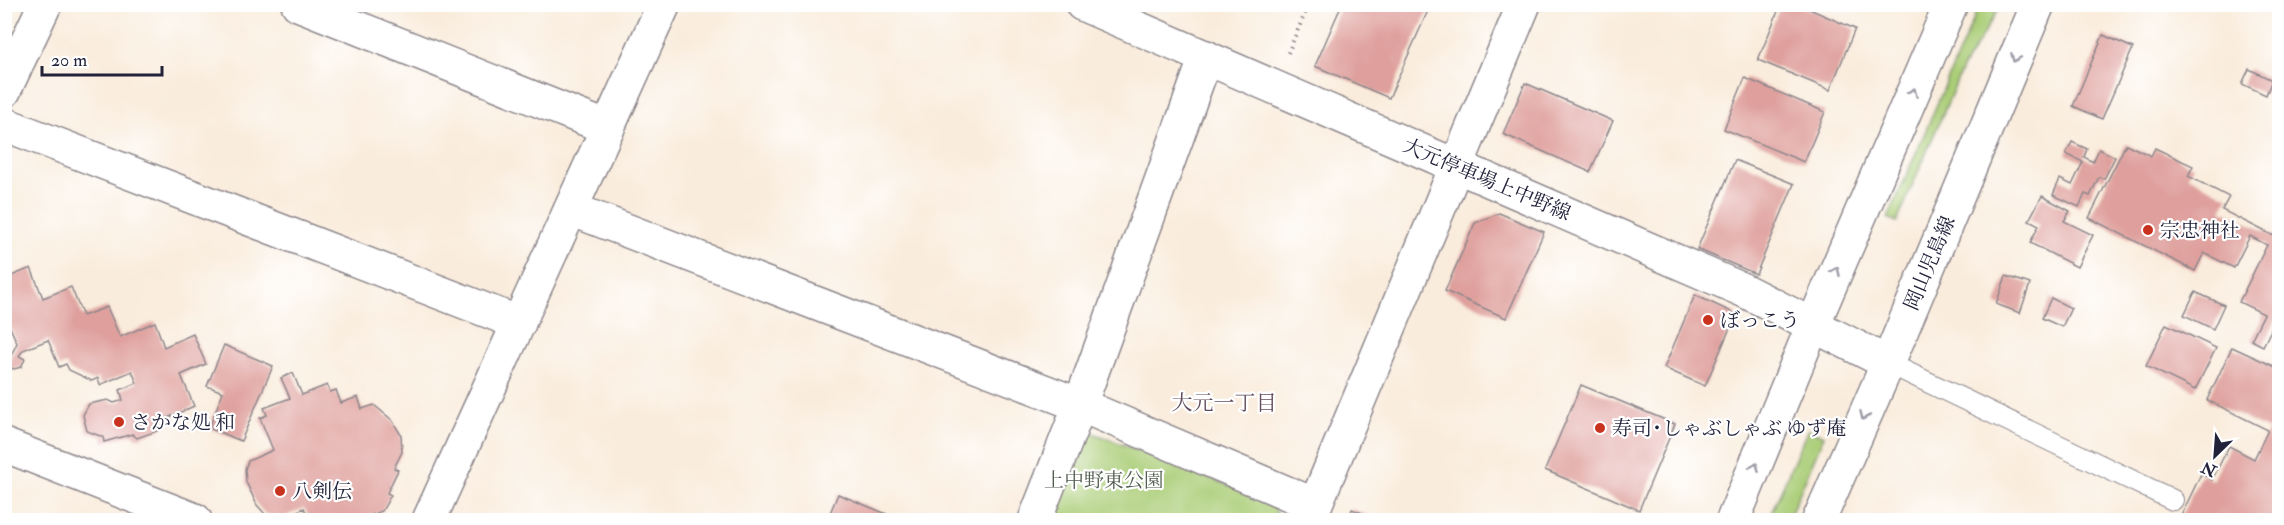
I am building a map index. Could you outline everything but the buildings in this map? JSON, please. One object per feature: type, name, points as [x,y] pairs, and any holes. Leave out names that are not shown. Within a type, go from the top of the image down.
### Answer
[{"type":"street","points":[[4,90],[45,4]]},
{"type":"street","points":[[298,4],[608,128]]},
{"type":"street","points":[[429,520],[664,4]]},
{"type":"street","name":"大元停車場上中野線","points":[[1082,4],[1743,290],[1888,363]]},
{"type":"street","points":[[571,209],[1080,405],[1312,513],[1524,4]]},
{"type":"street","points":[[1733,520],[1813,325],[1951,4]]},
{"type":"street","name":"岡山児島線","points":[[1819,520],[1888,363],[2038,4]]},
{"type":"street","points":[[1035,520],[1080,405],[1206,57]]},
{"type":"street","points":[[4,124],[519,323]]},
{"type":"street","points":[[4,445],[195,520]]},
{"type":"lane","points":[[1888,363],[2173,500]]},
{"type":"path","points":[[1274,87],[1309,4]]},
{"type":"green space","points":[[1980,4],[2001,5],[1962,69],[1897,222],[1888,218]]},
{"type":"green space","points":[[1808,429],[1824,436],[1788,520],[1768,520]]},
{"type":"green space","name":"上中野東公園","points":[[1093,433],[1271,502],[1280,520],[1044,520],[1076,439]]},
{"type":"place","name":"宗忠神社","points":[[2148,230]]},
{"type":"place","name":"ぼっこう","points":[[1708,320]]},
{"type":"place","name":"さかな処 和","points":[[119,422]]},
{"type":"place","name":"寿司･しゃぶしゃぶ ゆず庵","points":[[1600,428]]},
{"type":"place","name":"八剣伝","points":[[280,491]]},
{"type":"district","name":"大元一丁目","points":[[1224,403]]}]
